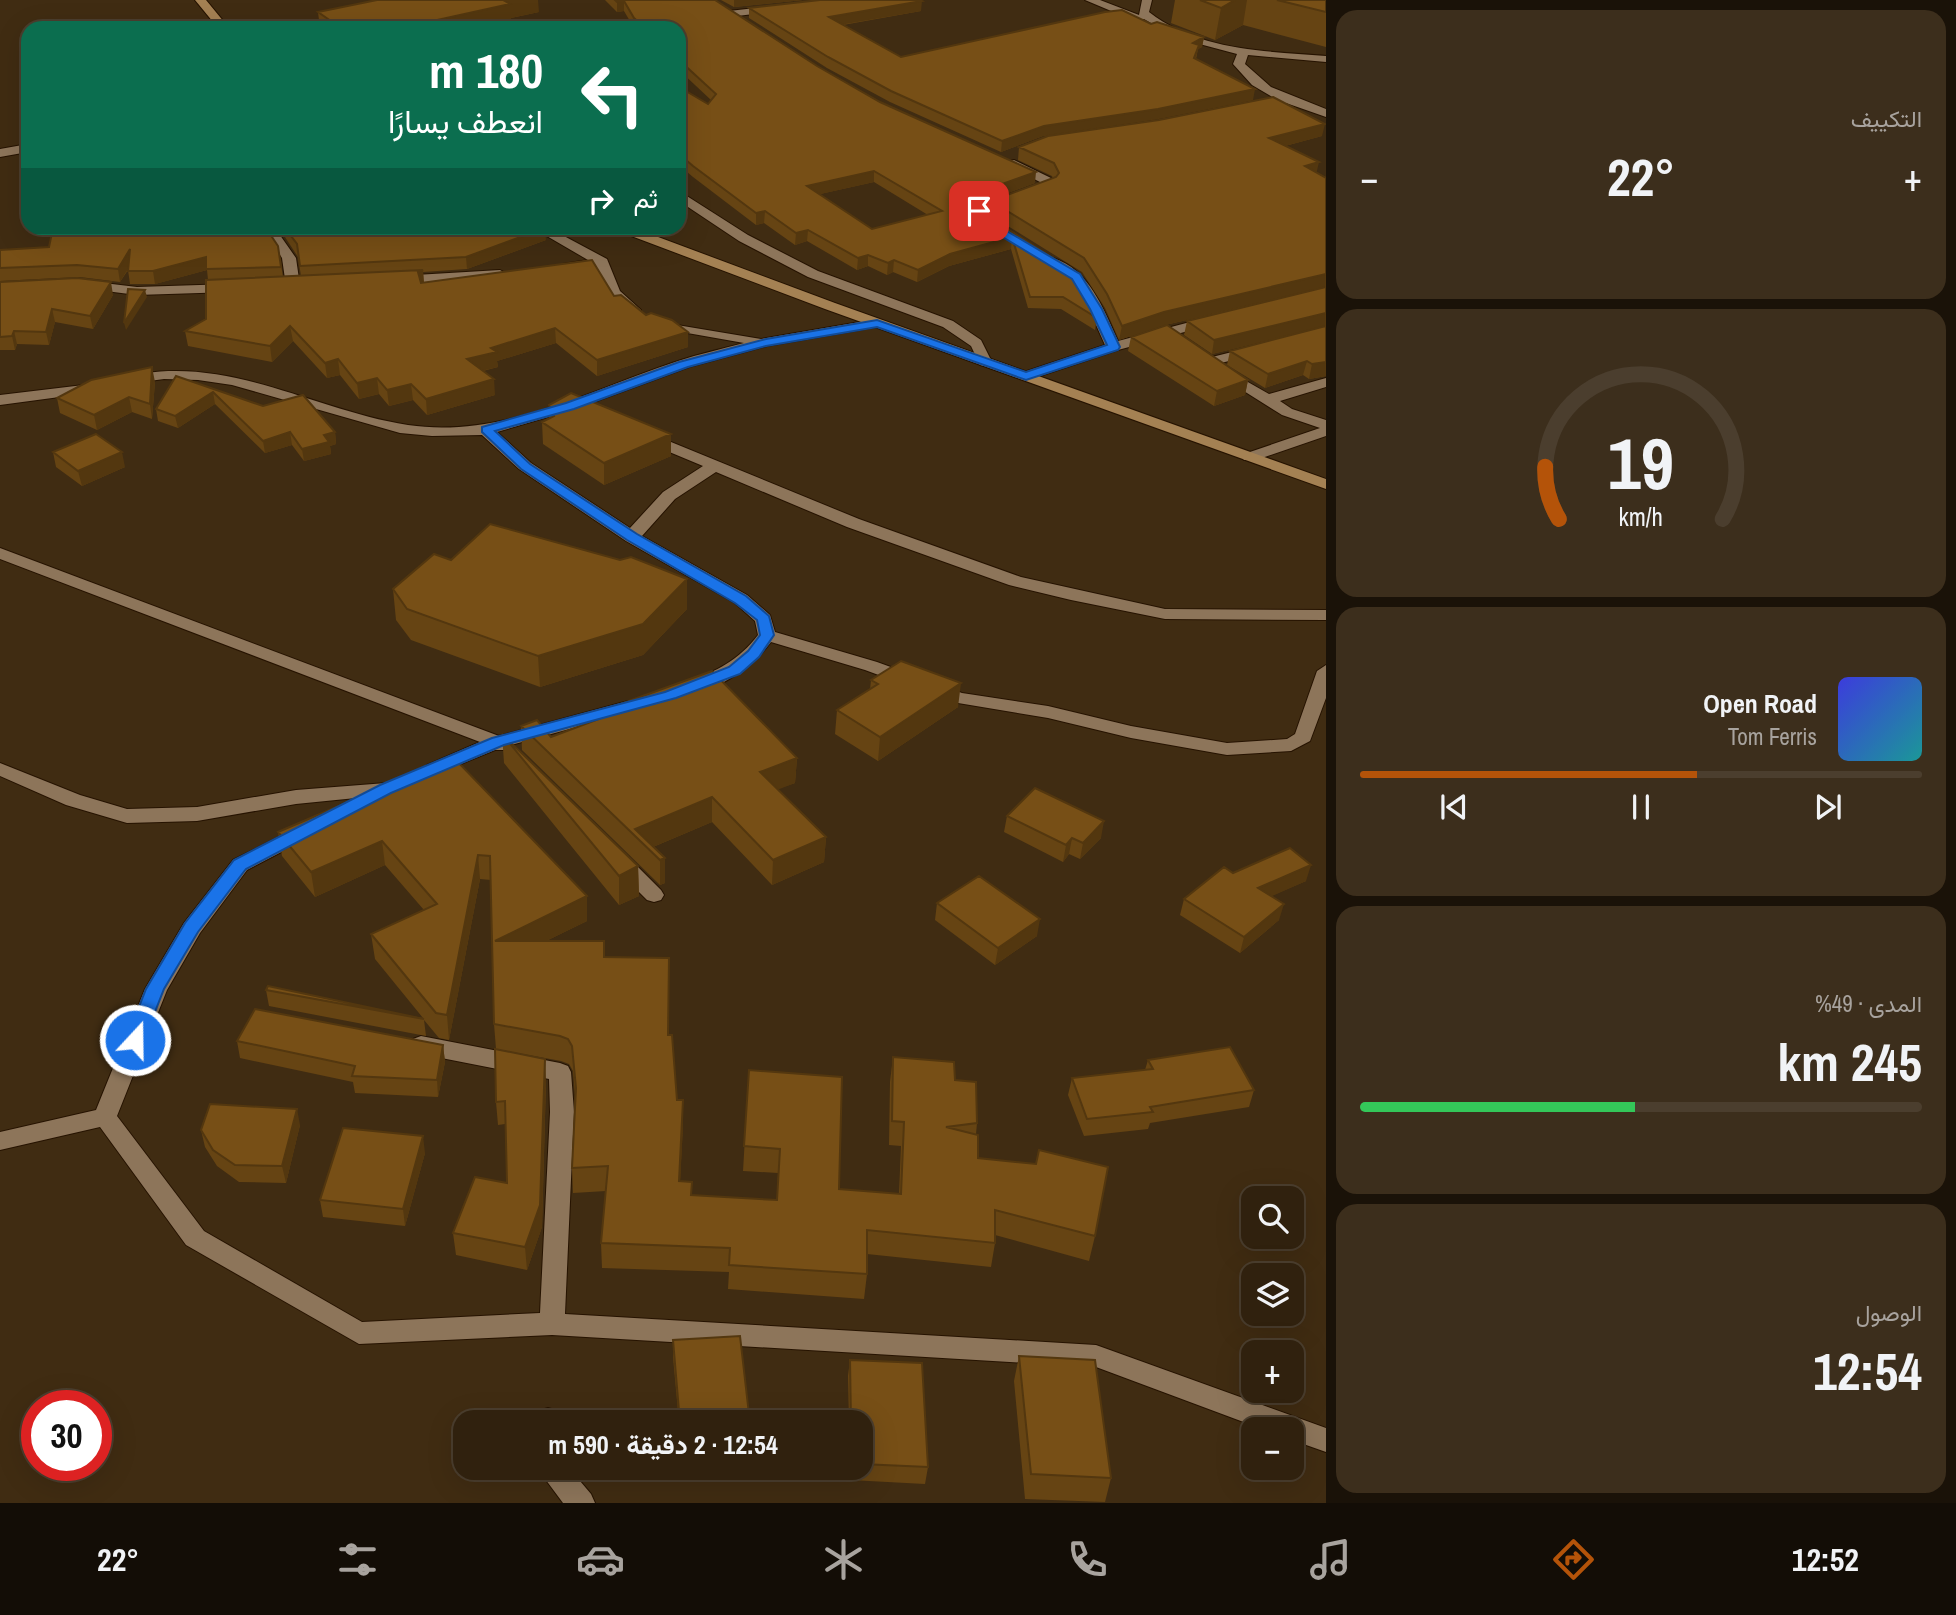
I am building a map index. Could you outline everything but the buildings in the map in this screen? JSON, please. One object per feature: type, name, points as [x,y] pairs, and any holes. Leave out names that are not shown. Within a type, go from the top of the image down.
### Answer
[{"type":"main road","points":[[200,0],[218,21]]},
{"type":"main road","points":[[642,235],[877,323],[1326,484]]},
{"type":"street","points":[[1090,0],[1173,33],[1243,52],[1326,59]]},
{"type":"street","points":[[1147,0],[1143,13],[1156,26]]},
{"type":"street","points":[[752,29],[724,11],[780,9]]},
{"type":"street","points":[[1243,52],[1239,64],[1249,78],[1287,99],[1326,113]]},
{"type":"street","points":[[1248,107],[1287,99]]},
{"type":"street","points":[[0,153],[21,149]]},
{"type":"street","points":[[1005,234],[984,222],[977,215],[977,210],[1049,185],[1047,181],[1003,159],[1023,151]]},
{"type":"street","points":[[686,200],[725,226],[814,274],[933,317],[956,328],[976,342],[985,362]]},
{"type":"street","points":[[274,235],[289,258],[293,285]]},
{"type":"street","points":[[553,235],[602,262],[606,281],[619,300],[650,321],[699,333],[766,342]]},
{"type":"street","points":[[1037,252],[1076,277],[1096,309],[1114,347]]},
{"type":"street","points":[[547,270],[602,262]]},
{"type":"street","points":[[386,281],[519,273]]},
{"type":"street","points":[[67,285],[137,291],[241,287]]},
{"type":"street","points":[[1026,376],[1114,347],[1228,316]]},
{"type":"street","points":[[0,400],[76,392],[147,376],[184,372],[235,380],[403,429],[486,430],[570,406],[684,364],[766,342],[877,323]]},
{"type":"street","points":[[1167,332],[1266,400],[1287,412],[1326,425]]},
{"type":"street","points":[[1199,355],[1261,349]]},
{"type":"street","points":[[1266,400],[1326,382]]},
{"type":"street","points":[[570,406],[593,416]]},
{"type":"street","points":[[486,430],[525,466],[632,537],[741,600],[764,619],[767,635],[753,654],[735,671],[671,695]]},
{"type":"street","points":[[628,430],[853,523],[1015,580],[1071,595],[1165,614],[1326,615]]},
{"type":"street","points":[[1250,457],[1326,431]]},
{"type":"street","points":[[632,537],[667,494],[692,477],[716,466]]},
{"type":"street","points":[[0,553],[498,742],[517,761]]},
{"type":"street","points":[[0,569],[30,563]]},
{"type":"street","points":[[767,635],[871,666],[959,698],[1048,712],[1213,748],[1250,749],[1291,745],[1303,737],[1323,702],[1326,671]]},
{"type":"street","points":[[423,774],[498,742],[644,702]]},
{"type":"street","points":[[0,769],[73,800],[128,816],[197,814],[296,797],[392,787],[349,808]]},
{"type":"street","points":[[105,1117],[156,989],[192,928],[240,864],[325,821]]},
{"type":"street","points":[[606,847],[654,895]]},
{"type":"street","points":[[395,1041],[559,1072],[562,1112],[552,1324]]},
{"type":"street","points":[[0,1142],[105,1117]]},
{"type":"street","points":[[105,1117],[195,1238],[359,1333],[552,1324],[1096,1356],[1326,1440]]},
{"type":"street","points":[[562,1480],[582,1503]]},
{"type":"route","points":[[135,1040],[156,989],[192,928],[240,864],[386,789],[498,742],[671,695],[735,671],[753,654],[767,635],[764,619],[741,600],[632,537],[525,466],[486,430],[570,406],[684,364],[766,342],[877,323],[1026,376],[1114,347],[1096,309],[1076,277],[984,222],[977,215],[979,211]]}]
